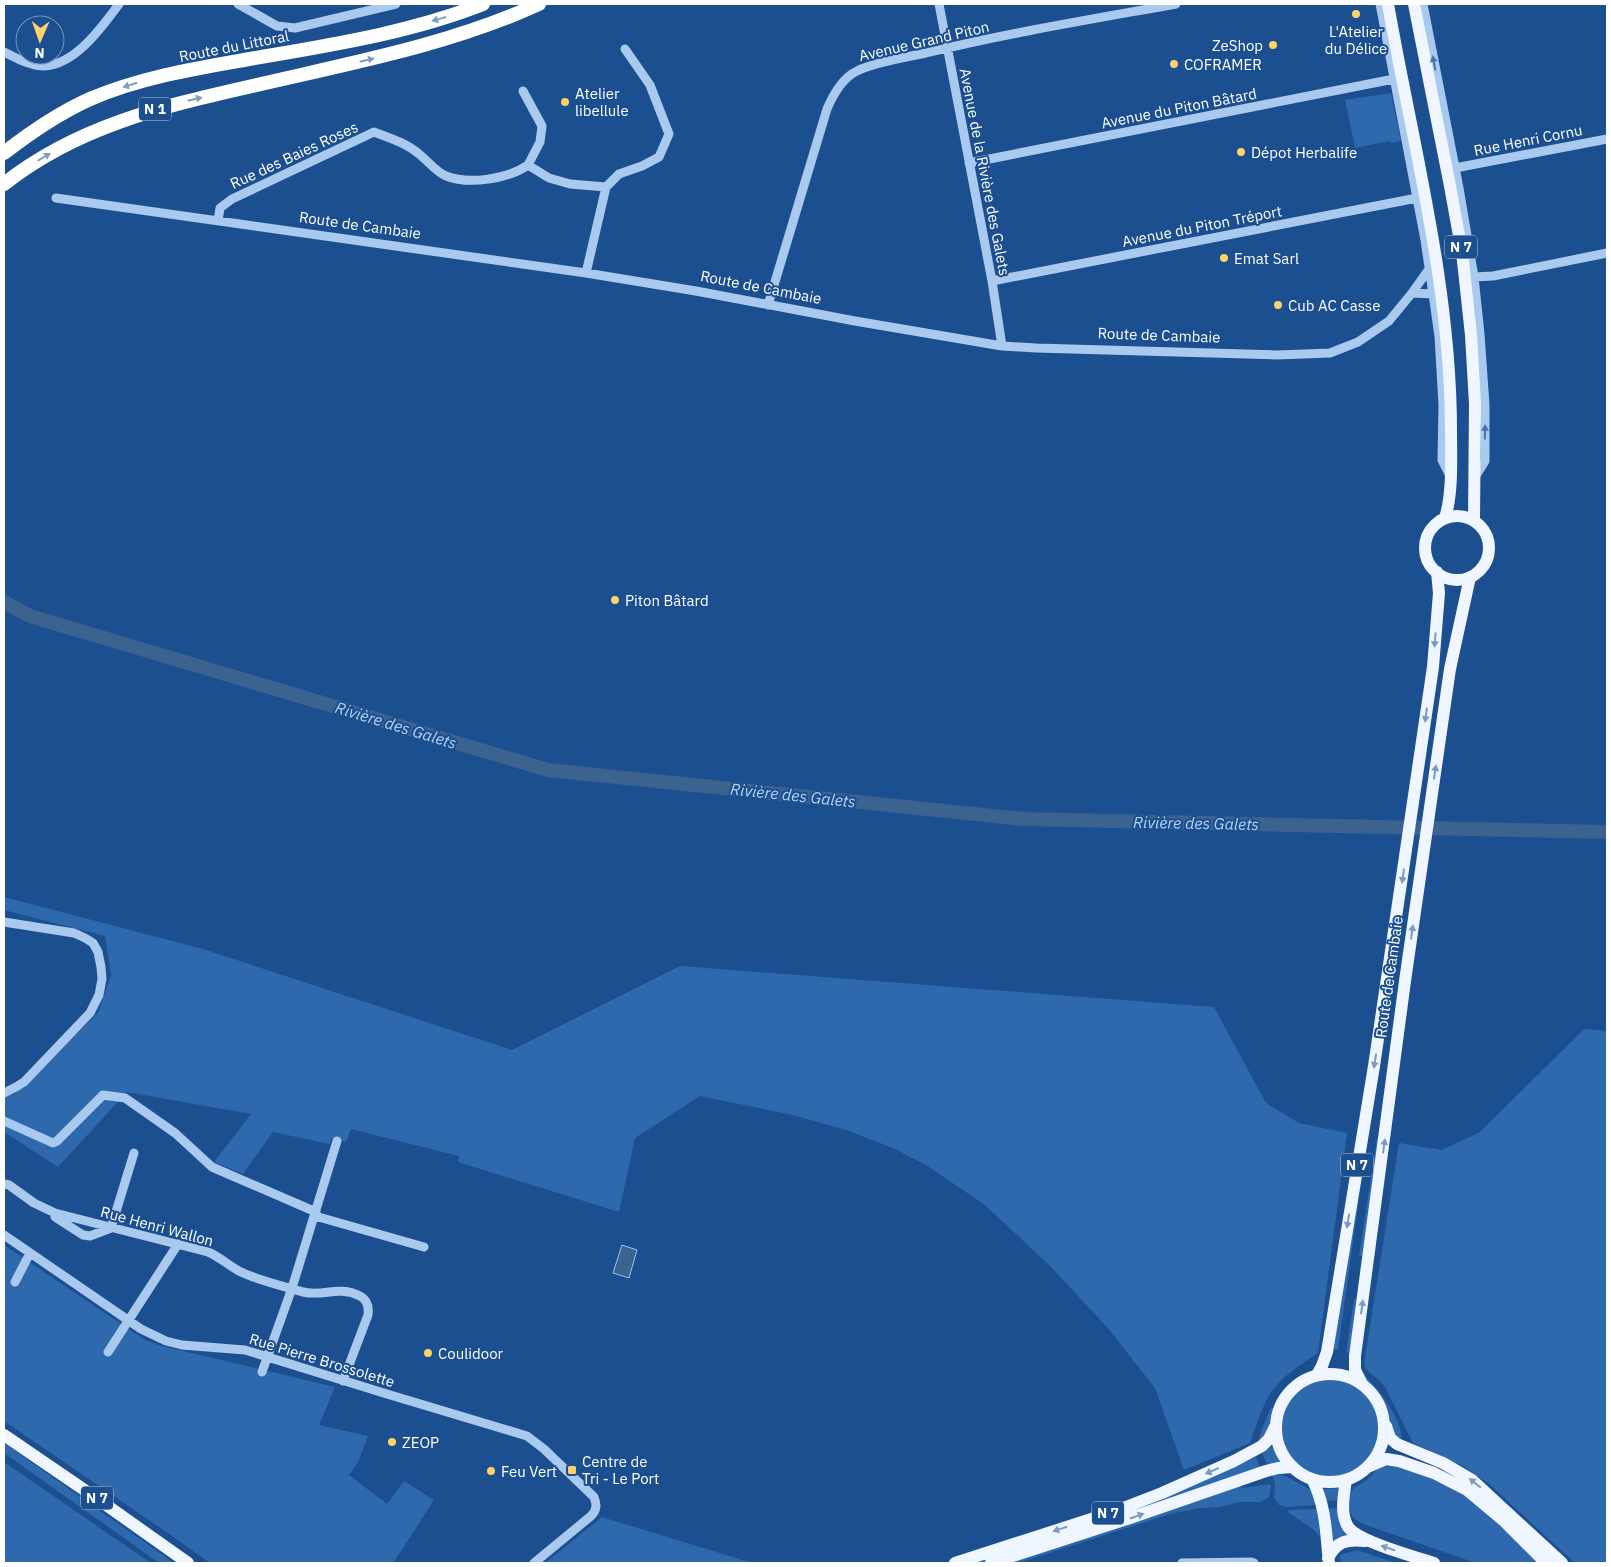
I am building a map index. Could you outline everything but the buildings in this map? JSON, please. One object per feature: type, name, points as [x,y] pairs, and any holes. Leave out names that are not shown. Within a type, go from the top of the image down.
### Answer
[{"type":"highway","name":"Route du Littoral","points":[[4,153],[60,114],[90,99],[130,84],[187,70],[361,38],[435,20],[483,4]]},
{"type":"highway","name":"N 1","points":[[4,184],[33,163],[63,146],[120,120],[176,103],[407,50],[450,38],[511,17],[539,4]]},
{"type":"main road","name":"N 7","points":[[1388,4],[1432,232],[1443,302],[1451,407],[1449,496],[1445,518]]},
{"type":"main road","name":"N 7","points":[[1414,4],[1462,252],[1471,334],[1475,404],[1474,521]]},
{"type":"main road","points":[[1437,572],[1454,580],[1470,577],[1485,564],[1490,546],[1485,532],[1474,521],[1460,516],[1445,518]]},
{"type":"main road","name":"Route de Cambaie","points":[[1317,1375],[1327,1352],[1387,978],[1433,666],[1439,593],[1437,572],[1430,565],[1426,546],[1428,536],[1433,528],[1445,518]]},
{"type":"main road","name":"Route de Cambaie","points":[[1361,1382],[1355,1370],[1356,1356],[1405,981],[1450,669],[1470,577]]},
{"type":"main road","points":[[1546,1563],[1504,1521],[1467,1490],[1434,1473],[1399,1461],[1381,1460],[1346,1480],[1335,1482],[1323,1482],[1302,1474],[1287,1461],[1278,1445],[1275,1427],[1277,1414],[1282,1402],[1291,1390],[1303,1380],[1317,1375],[1338,1374],[1361,1382],[1373,1393],[1381,1407],[1390,1438],[1397,1444],[1443,1464],[1472,1480],[1562,1563]]},
{"type":"main road","points":[[1369,1466],[1378,1454],[1384,1438],[1385,1422]]},
{"type":"main road","name":"N 7","points":[[956,1563],[1113,1512],[1162,1493],[1234,1461],[1262,1446],[1269,1439],[1275,1427]]},
{"type":"main road","name":"N 7","points":[[4,1435],[188,1563]]},
{"type":"main road","name":"N 7","points":[[991,1563],[1266,1471],[1293,1467]]},
{"type":"main road","points":[[1312,1479],[1319,1492],[1323,1507],[1328,1560]]},
{"type":"main road","points":[[1346,1480],[1343,1516],[1347,1526],[1357,1536],[1434,1563]]},
{"type":"main road","points":[[1328,1560],[1333,1549],[1342,1542],[1352,1540],[1370,1541]]},
{"type":"street","points":[[4,52],[32,64],[42,66],[66,60],[80,50],[119,4]]},
{"type":"street","points":[[238,4],[276,26],[296,28],[396,4]]},
{"type":"street","name":"Avenue de la Rivière des Galets","points":[[940,4],[992,281],[1002,346]]},
{"type":"street","name":"Avenue Grand Piton","points":[[768,305],[833,95],[848,76],[857,70],[1129,8],[1176,4]]},
{"type":"street","points":[[1380,4],[1418,198],[1434,294],[1439,336],[1443,406],[1442,460],[1450,476]]},
{"type":"street","points":[[1423,4],[1474,277],[1485,405],[1484,461],[1475,478]]},
{"type":"street","points":[[586,273],[606,187],[619,174],[642,166],[659,157],[669,134],[650,85],[624,49]]},
{"type":"street","name":"Avenue du Piton Bâtard","points":[[969,163],[1394,80]]},
{"type":"street","points":[[523,91],[542,126],[540,142],[528,164],[549,178],[570,184],[606,187]]},
{"type":"street","name":"Rue des Baies Roses","points":[[218,221],[220,208],[232,199],[374,132],[396,140],[418,153],[444,176],[462,180],[508,175],[521,170],[528,164]]},
{"type":"street","name":"Rue Henri Cornu","points":[[1454,168],[1607,139]]},
{"type":"street","name":"Route de Cambaie","points":[[56,198],[586,273],[1002,346],[1277,356],[1330,353],[1358,342],[1389,321],[1429,269]]},
{"type":"street","name":"Avenue du Piton Tréport","points":[[992,281],[1418,198]]},
{"type":"street","points":[[1474,277],[1493,276],[1607,254]]},
{"type":"street","points":[[1412,293],[1434,294]]},
{"type":"street","points":[[4,922],[74,933],[85,938],[93,943],[98,952],[102,979],[99,995],[90,1013],[24,1082],[4,1093]]},
{"type":"street","points":[[4,1121],[53,1143],[103,1095],[125,1098],[175,1133],[212,1167],[315,1214],[424,1247]]},
{"type":"street","points":[[262,1372],[292,1288],[337,1142]]},
{"type":"street","points":[[44,1209],[83,1235],[90,1236],[111,1228],[134,1153]]},
{"type":"street","name":"Rue Henri Wallon","points":[[4,1184],[9,1185],[44,1209],[215,1255],[230,1266],[248,1275],[312,1293],[341,1290],[360,1296],[367,1302],[368,1315],[343,1381]]},
{"type":"street","name":"Rue Pierre Brossolette","points":[[4,1235],[129,1321],[155,1336],[174,1343],[205,1348],[245,1350],[527,1436],[544,1449],[594,1497],[596,1507],[591,1516],[534,1563]]},
{"type":"street","points":[[108,1352],[178,1244]]},
{"type":"street","points":[[15,1282],[30,1253]]},
{"type":"street","points":[[1182,1563],[1254,1563]]},
{"type":"shaded area","points":[[1391,93],[1401,141],[1391,143],[1390,141],[1355,148],[1345,100]]},
{"type":"shaded area","points":[[4,897],[203,949],[512,1050],[680,966],[1214,1007],[1266,1103],[1299,1123],[1347,1133],[1318,1353],[1290,1373],[1271,1392],[1250,1443],[1184,1470],[1155,1388],[1107,1327],[1051,1267],[985,1205],[926,1165],[893,1148],[846,1130],[793,1115],[700,1096],[635,1138],[619,1212],[458,1162],[459,1156],[351,1129],[346,1142],[332,1139],[329,1144],[273,1132],[243,1174],[214,1162],[251,1114],[127,1092],[58,1167],[4,1132],[4,1093],[13,1095],[98,1013],[111,975],[105,936],[4,910]]},
{"type":"shaded area","points":[[1584,1029],[1607,1031],[1607,1563],[1575,1563],[1488,1483],[1463,1466],[1413,1443],[1384,1385],[1366,1369],[1364,1364],[1399,1143],[1442,1150],[1480,1132]]},
{"type":"shaded area","points":[[1377,1138],[1382,1138],[1364,1256],[1359,1256]]},
{"type":"shaded area","points":[[1367,1140],[1338,1350],[1332,1349]]},
{"type":"shaded area","points":[[4,1245],[145,1340],[162,1346],[335,1387],[319,1425],[368,1436],[358,1462],[349,1475],[387,1504],[404,1481],[434,1500],[395,1563],[210,1563],[4,1421]]},
{"type":"shaded area","points":[[622,1245],[637,1250],[629,1278],[613,1273]]},
{"type":"shaded area","points":[[1354,1299],[1356,1299],[1351,1353],[1346,1352]]},
{"type":"shaded area","points":[[1362,1373],[1382,1395],[1394,1414],[1401,1433],[1402,1442],[1394,1433],[1382,1398]]},
{"type":"shaded area","points":[[1331,1378],[1350,1382],[1367,1392],[1377,1409],[1381,1428],[1377,1447],[1367,1464],[1350,1474],[1331,1478],[1312,1474],[1295,1464],[1285,1447],[1281,1428],[1285,1409],[1295,1392],[1312,1382]]},
{"type":"shaded area","points":[[1271,1407],[1273,1409],[1269,1433],[1258,1445],[1261,1430]]},
{"type":"shaded area","points":[[4,1443],[174,1563],[159,1563],[4,1453]]},
{"type":"shaded area","points":[[1272,1446],[1281,1464],[1268,1466],[1262,1454]]},
{"type":"shaded area","points":[[1256,1457],[1261,1470],[1139,1513],[984,1563],[972,1563],[1137,1509]]},
{"type":"shaded area","points":[[4,1462],[151,1563],[4,1563]]},
{"type":"shaded area","points":[[1389,1465],[1397,1466],[1446,1484],[1461,1493],[1491,1517],[1537,1563],[1476,1563],[1358,1521],[1353,1517],[1350,1510],[1349,1498],[1352,1491],[1377,1470]]},
{"type":"shaded area","points":[[1279,1474],[1313,1491],[1316,1505],[1286,1507],[1279,1505],[1274,1498],[1275,1484],[1272,1475]]},
{"type":"shaded area","points":[[1270,1484],[1269,1497],[1261,1502],[1240,1502],[1220,1507],[1200,1508],[1170,1514],[1018,1563],[1005,1563],[1241,1486],[1242,1488]]},
{"type":"shaded area","points":[[1342,1488],[1340,1500],[1326,1501],[1322,1489]]},
{"type":"shaded area","points":[[1340,1508],[1348,1535],[1332,1544],[1326,1509]]},
{"type":"shaded area","points":[[1317,1509],[1320,1537],[1314,1530],[1289,1513],[1288,1510]]},
{"type":"shaded area","points":[[602,1517],[749,1562],[753,1563],[545,1563]]},
{"type":"shaded area","points":[[1357,1550],[1396,1563],[1341,1563],[1340,1555]]},
{"type":"waterway","name":"Rivière des Galets","points":[[4,602],[30,616],[548,770],[1023,819],[1607,832]]},
{"type":"place","name":"L'Atelier du Délice","points":[[1356,14]]},
{"type":"place","name":"ZeShop","points":[[1273,45]]},
{"type":"place","name":"COFRAMER","points":[[1174,64]]},
{"type":"place","name":"Atelier libellule","points":[[565,102]]},
{"type":"place","name":"Dépot Herbalife","points":[[1241,152]]},
{"type":"place","name":"Emat Sarl","points":[[1224,258]]},
{"type":"place","name":"Cub AC Casse","points":[[1278,305]]},
{"type":"place","name":"Piton Bâtard","points":[[615,600]]},
{"type":"place","name":"Coulidoor","points":[[428,1353]]},
{"type":"place","name":"ZEOP","points":[[392,1442]]},
{"type":"place","name":"Centre de Tri - Le Port","points":[[572,1470]]},
{"type":"place","name":"Feu Vert","points":[[491,1471]]}]
